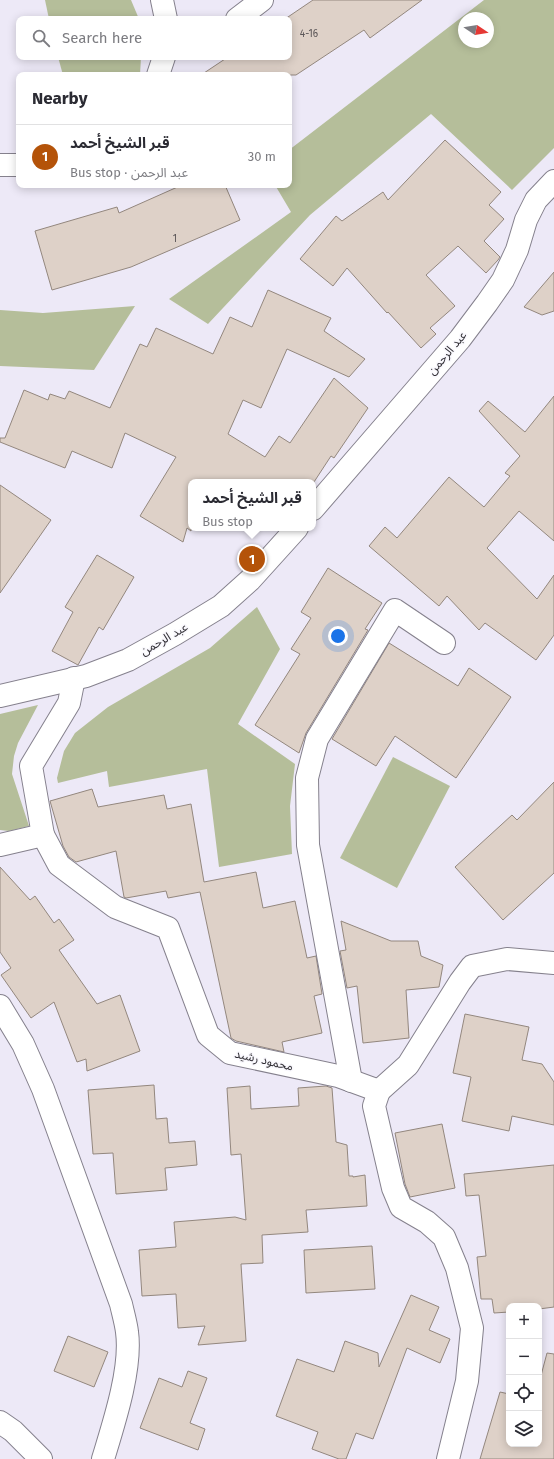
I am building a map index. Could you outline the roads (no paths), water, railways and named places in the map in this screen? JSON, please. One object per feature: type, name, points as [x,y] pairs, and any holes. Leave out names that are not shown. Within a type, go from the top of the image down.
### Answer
[{"type":"street","points":[[162,0],[165,16]]},
{"type":"street","points":[[241,16],[262,0]]},
{"type":"street","points":[[0,165],[16,165]]},
{"type":"street","name":"عبد الرحمن","points":[[316,506],[460,339],[487,303],[503,280],[515,256],[526,220],[536,200],[554,181]]},
{"type":"street","name":"عبد الرحمن","points":[[0,696],[86,676],[128,660],[221,606],[250,580],[294,531]]},
{"type":"street","points":[[351,1081],[308,845],[307,778],[317,739],[395,610],[444,643]]},
{"type":"street","name":"محمود رشيد","points":[[74,678],[69,704],[31,766],[43,835],[59,865],[115,907],[168,928],[208,1034],[230,1052],[338,1076],[379,1091]]},
{"type":"street","points":[[0,845],[43,835]]},
{"type":"street","points":[[448,1459],[467,1381],[472,1328],[457,1268],[444,1237],[427,1222],[401,1207],[393,1188],[374,1106],[379,1091],[408,1065],[460,982],[472,966],[507,959],[554,963]]},
{"type":"street","points":[[0,1006],[23,1044],[43,1088],[121,1304],[127,1332],[127,1367],[114,1424],[103,1459]]},
{"type":"street","points":[[0,1422],[13,1431],[41,1459]]},
{"type":"place","name":"قبر الشيخ أحمد","points":[[252,559]]}]
